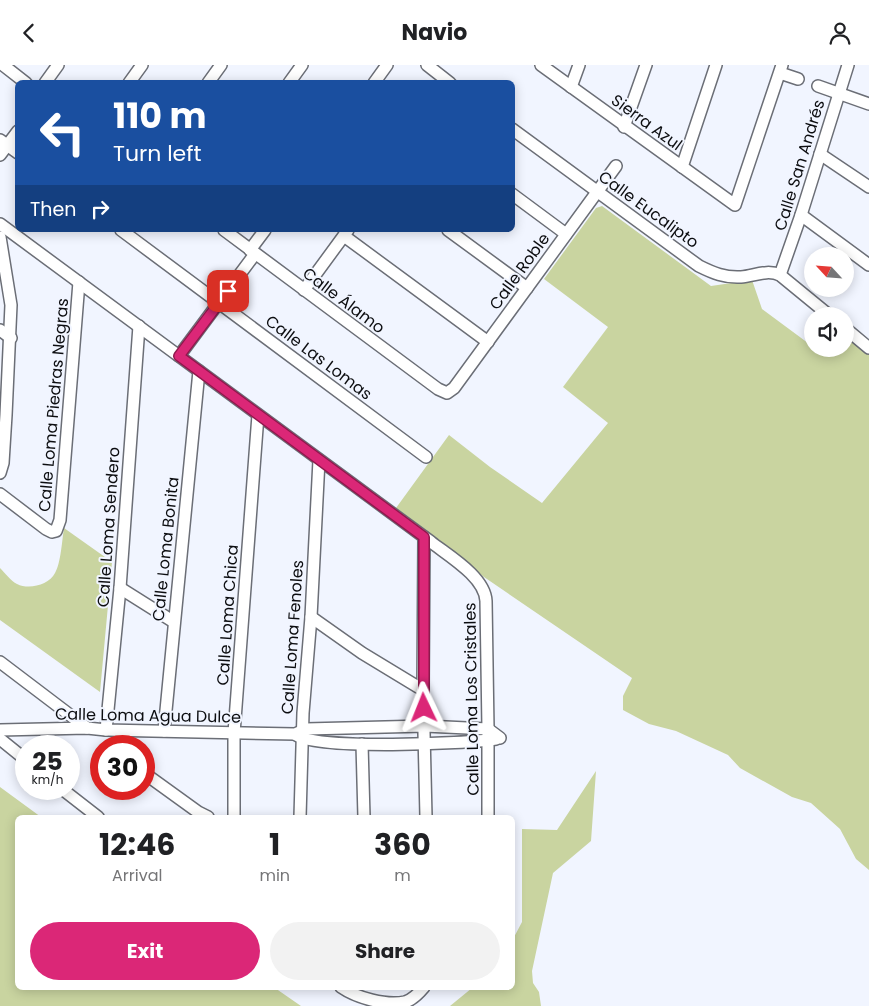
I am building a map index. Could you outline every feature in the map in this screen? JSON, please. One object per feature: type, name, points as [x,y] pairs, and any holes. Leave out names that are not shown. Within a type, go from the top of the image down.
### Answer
[{"type":"street","points":[[2,65],[22,80]]},
{"type":"street","points":[[47,80],[58,65]]},
{"type":"street","points":[[131,80],[142,65]]},
{"type":"street","points":[[210,80],[221,65]]},
{"type":"street","points":[[291,80],[302,65]]},
{"type":"street","points":[[376,80],[387,65]]},
{"type":"street","points":[[427,65],[446,80]]},
{"type":"street","name":"Sierra Azul","points":[[541,65],[624,127],[735,205],[781,69]]},
{"type":"street","points":[[571,87],[578,65]]},
{"type":"street","points":[[624,127],[646,65]]},
{"type":"street","points":[[682,167],[716,65]]},
{"type":"street","name":"Calle San Andrés","points":[[780,275],[848,65]]},
{"type":"street","points":[[781,69],[798,79]]},
{"type":"street","points":[[818,86],[869,104]]},
{"type":"street","name":"Calle Eucalipto","points":[[515,131],[699,267],[720,276],[740,277],[769,272],[780,275]]},
{"type":"street","points":[[15,134],[2,147],[15,152]]},
{"type":"street","points":[[820,154],[869,187]]},
{"type":"street","name":"Calle Roble","points":[[447,393],[454,388],[616,166]]},
{"type":"street","points":[[515,196],[566,234]]},
{"type":"street","points":[[801,215],[869,265]]},
{"type":"street","points":[[0,224],[424,537],[423,690],[426,815]]},
{"type":"street","name":"Calle Las Lomas","points":[[123,232],[426,457]]},
{"type":"street","name":"Calle Álamo","points":[[227,232],[438,389],[447,393]]},
{"type":"street","points":[[179,356],[219,303],[264,232]]},
{"type":"street","points":[[451,232],[526,288]]},
{"type":"street","points":[[304,290],[346,233],[488,342]]},
{"type":"street","points":[[0,237],[11,305],[11,338],[3,412],[2,463],[0,473]]},
{"type":"street","points":[[780,275],[819,307]]},
{"type":"street","name":"Calle Loma Piedras Negras","points":[[0,494],[46,529],[52,532],[56,531],[60,521],[79,282]]},
{"type":"street","name":"Calle Loma Sendero","points":[[106,731],[120,588],[139,326]]},
{"type":"street","points":[[0,330],[11,338]]},
{"type":"street","points":[[854,336],[869,348]]},
{"type":"street","name":"Calle Loma Bonita","points":[[164,731],[199,371]]},
{"type":"street","name":"Calle Loma Chica","points":[[234,815],[234,733],[258,415]]},
{"type":"street","name":"Calle Loma Fenoles","points":[[300,815],[299,734],[311,617],[319,459]]},
{"type":"street","name":"Calle Loma Los Cristales","points":[[424,537],[479,582],[485,592],[488,815]]},
{"type":"street","points":[[120,588],[174,622]]},
{"type":"street","points":[[311,617],[362,653],[423,690]]},
{"type":"street","points":[[0,661],[87,729]]},
{"type":"street","name":"Calle Loma Agua Dulce","points":[[0,730],[87,729],[106,731],[299,734],[425,726],[488,735]]},
{"type":"street","name":"Calle Loma Agua Dulce","points":[[299,734],[323,742],[362,744],[425,744],[488,735]]},
{"type":"street","points":[[0,739],[15,751]]},
{"type":"street","points":[[362,744],[364,815]]},
{"type":"street","points":[[155,781],[204,815]]},
{"type":"street","points":[[76,800],[95,815]]},
{"type":"street","points":[[346,990],[367,1000],[395,1003],[406,1002],[422,990]]},
{"type":"street","points":[[367,990],[367,1000]]},
{"type":"green space","points":[[602,206],[711,286],[752,280],[762,309],[804,340],[804,357],[854,357],[854,342],[869,355],[869,870],[856,859],[840,829],[811,803],[792,797],[740,768],[728,755],[676,731],[649,724],[623,710],[623,696],[632,678],[484,577],[396,508],[449,435],[490,467],[542,503],[608,423],[563,387],[608,327],[544,279],[596,208]]},
{"type":"green space","points":[[64,528],[112,562],[100,692],[0,620],[0,568],[13,581],[22,586],[33,586],[48,581],[55,573],[59,563]]},
{"type":"green space","points":[[596,771],[591,841],[553,873],[532,971],[533,983],[539,992],[541,1006],[450,1006],[470,990],[515,990],[515,935],[522,922],[522,829],[557,830]]},
{"type":"green space","points":[[0,787],[15,798],[15,800],[38,815],[15,815],[15,990],[278,990],[301,1006],[0,1006]]},
{"type":"route","points":[[228,291],[179,356],[424,537],[424,708]]}]
